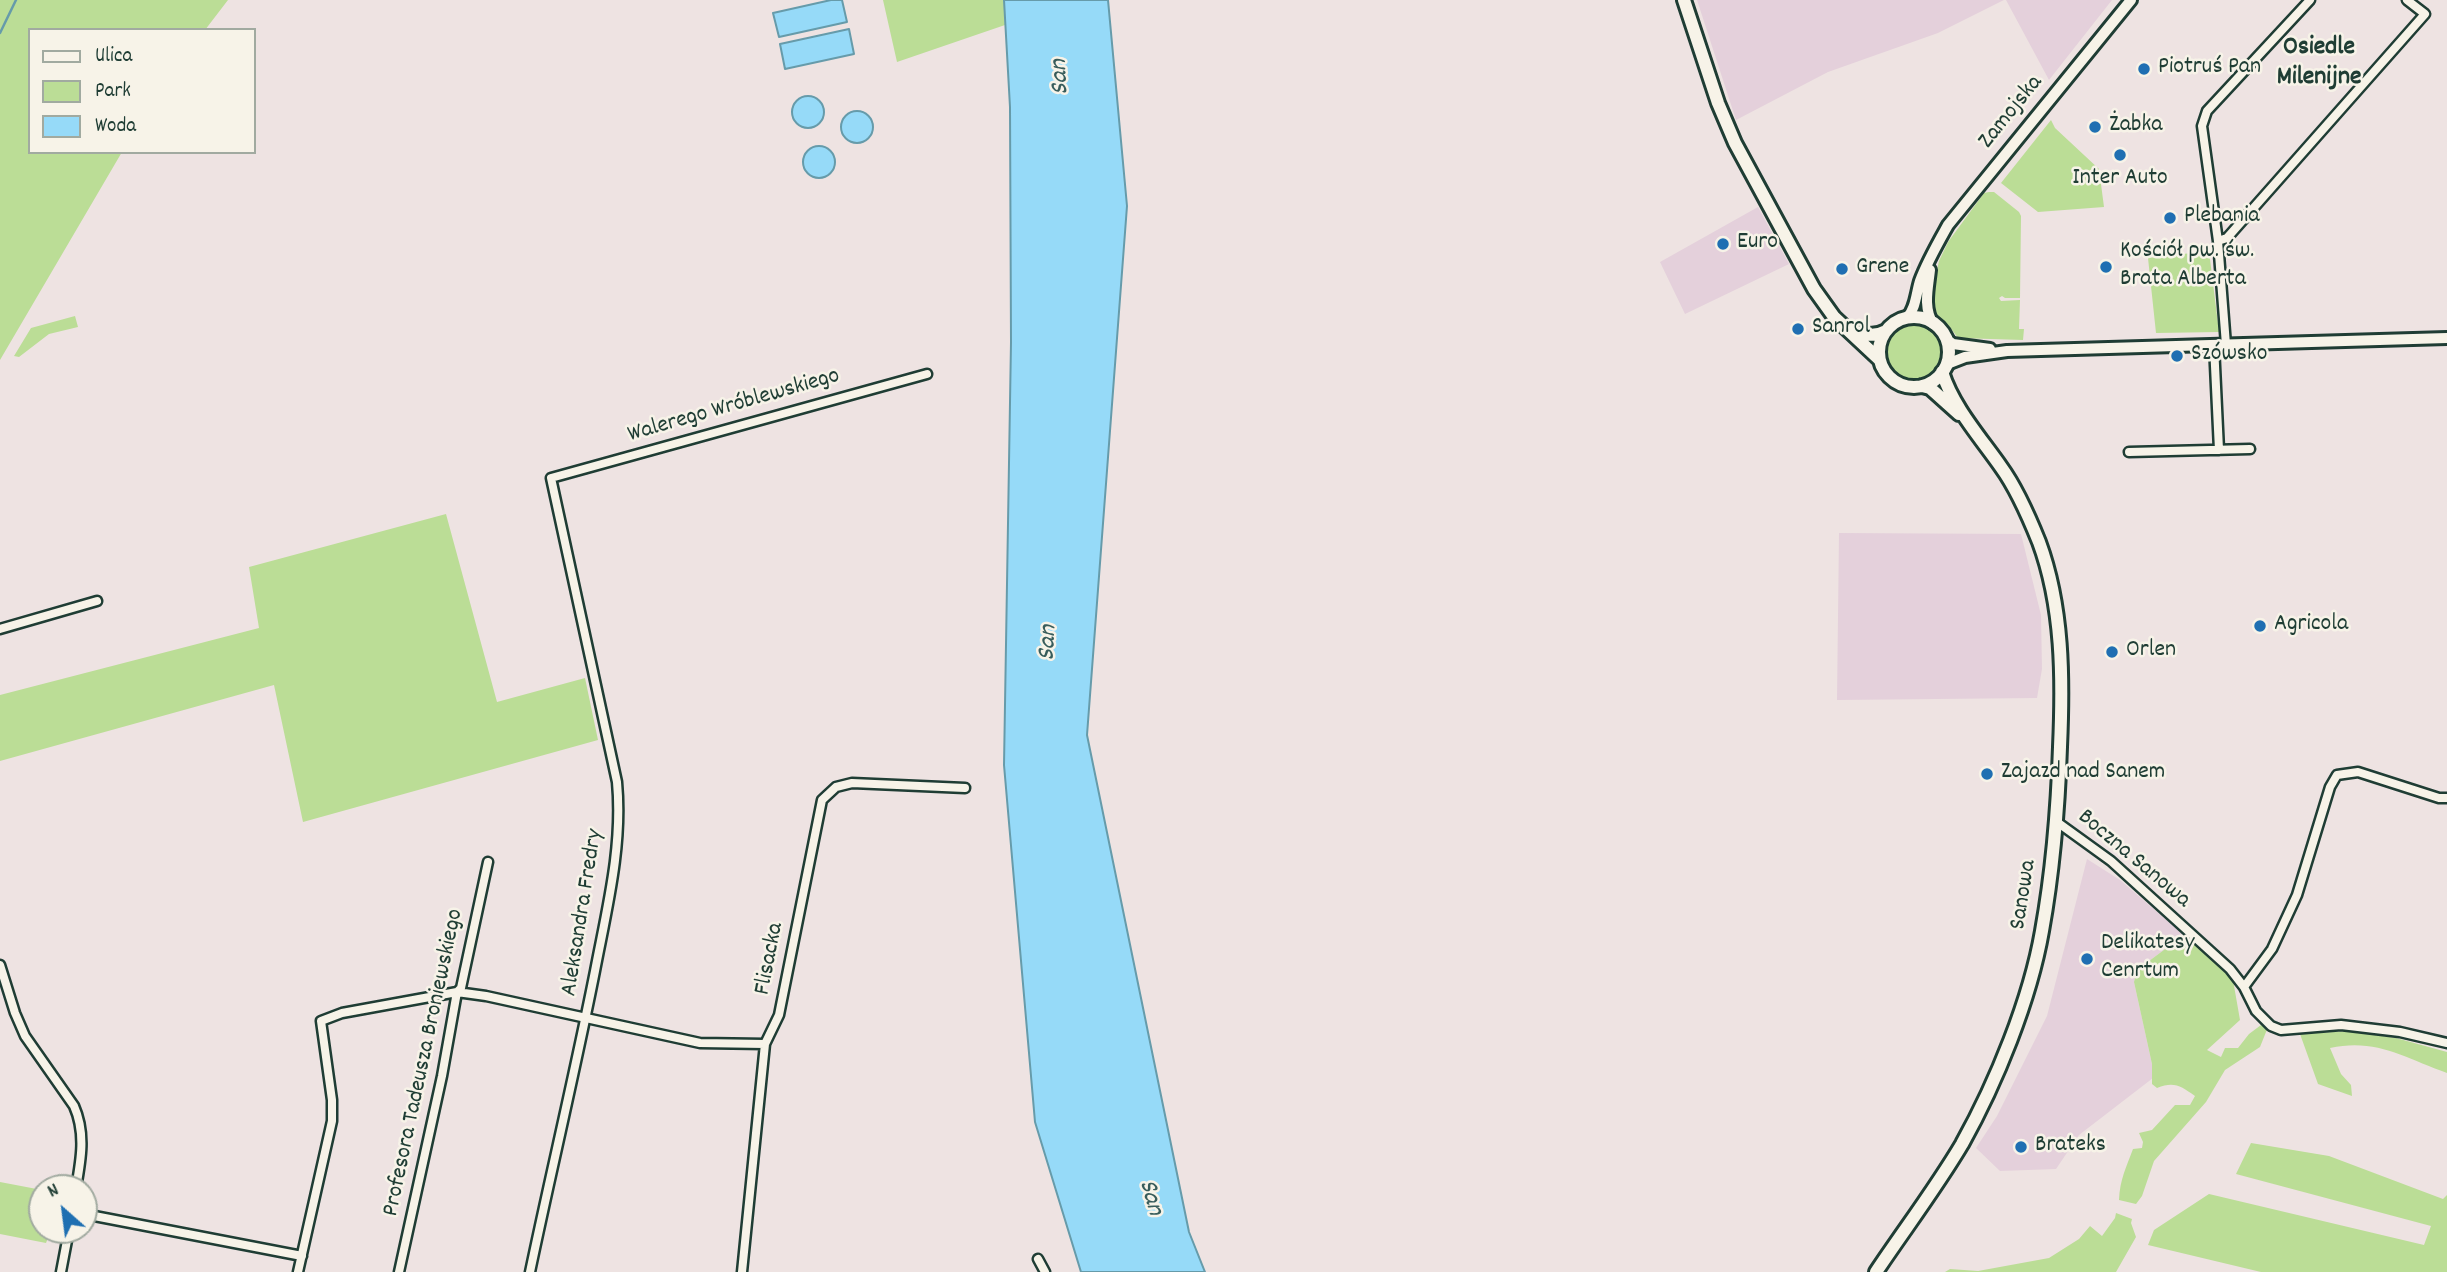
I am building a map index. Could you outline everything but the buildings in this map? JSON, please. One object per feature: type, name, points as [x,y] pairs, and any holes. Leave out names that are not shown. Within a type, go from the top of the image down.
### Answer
[{"type":"main road","points":[[1684,0],[1718,103],[1735,143],[1829,312],[1880,360],[1890,378],[1899,384],[1909,387],[1922,386],[1934,381],[1945,368]]},
{"type":"main road","points":[[1846,329],[1877,336],[1907,318],[1917,318],[1933,324],[1946,339],[1949,352],[1945,368],[1949,389],[1974,430]]},
{"type":"main road","points":[[1880,360],[1880,346],[1886,331]]},
{"type":"main road","points":[[1922,386],[1941,396],[1974,430]]},
{"type":"main road","name":"Sanowa","points":[[1876,1272],[1961,1144],[2009,1044],[2042,934],[2057,822],[2062,694],[2057,612],[2039,544],[2015,490],[1974,430]]},
{"type":"street","name":"Zamojska","points":[[1907,318],[1912,313],[1931,256],[1955,215],[2132,0]]},
{"type":"street","points":[[2226,345],[2218,242],[2202,126],[2207,111],[2310,0]]},
{"type":"street","points":[[2218,242],[2227,238],[2425,15],[2407,0]]},
{"type":"street","name":"Zamojska","points":[[1931,256],[1926,304],[1927,314],[1933,324]]},
{"type":"street","points":[[1945,368],[1965,356],[2007,351],[2447,338]]},
{"type":"street","points":[[1946,339],[1953,344],[2007,351]]},
{"type":"street","points":[[2214,345],[2219,450]]},
{"type":"street","name":"Walerego Wróblewskiego","points":[[551,478],[927,374]]},
{"type":"street","points":[[2129,452],[2250,449]]},
{"type":"street","name":"Aleksandra Fredry","points":[[530,1272],[586,1019],[617,855],[619,800],[551,478]]},
{"type":"street","points":[[0,629],[97,601]]},
{"type":"street","points":[[2244,987],[2272,949],[2297,895],[2330,787],[2337,775],[2358,772],[2439,798],[2447,798]]},
{"type":"street","name":"Flisacka","points":[[742,1272],[765,1044],[779,1015],[822,800],[836,787],[852,783],[965,788]]},
{"type":"street","name":"Boczna Sanowa","points":[[2057,822],[2110,861],[2230,970],[2244,987],[2256,1011],[2271,1026],[2281,1030],[2341,1025],[2400,1032],[2447,1043]]},
{"type":"street","name":"Profesora Tadeusza Broniewskiego","points":[[399,1272],[442,1076],[457,992],[461,988],[488,862]]},
{"type":"street","points":[[0,965],[25,1036],[74,1106],[79,1118],[82,1144],[78,1174]]},
{"type":"street","points":[[298,1272],[332,1121],[332,1100],[320,1021],[342,1013],[457,992],[700,1043],[765,1044]]},
{"type":"street","points":[[98,1217],[302,1256]]},
{"type":"street","points":[[61,1272],[66,1244]]},
{"type":"street","points":[[1038,1259],[1045,1272]]},
{"type":"shaded area","points":[[1697,0],[2004,0],[1938,33],[1828,72],[1736,120]]},
{"type":"shaded area","points":[[2006,0],[2112,0],[2049,80]]},
{"type":"shaded area","points":[[1758,207],[1789,264],[1685,314],[1660,262]]},
{"type":"shaded area","points":[[1839,533],[2021,534],[2041,615],[2042,669],[2037,698],[1837,700]]},
{"type":"shaded area","points":[[2087,859],[2120,880],[2184,935],[2137,970],[2134,982],[2153,1078],[2079,1135],[2056,1169],[2000,1171],[1976,1148],[1997,1116],[2047,1016]]},
{"type":"green space","points":[[0,0],[228,0],[207,28],[28,28],[28,154],[121,154],[0,360]]},
{"type":"green space","points":[[883,0],[1004,0],[1005,25],[897,62]]},
{"type":"green space","points":[[2051,120],[2055,128],[2099,169],[2104,207],[2038,212],[2001,183]]},
{"type":"green space","points":[[1994,192],[2021,216],[2020,298],[1999,298],[2001,301],[2020,300],[2019,329],[2024,329],[2023,340],[1958,338],[1949,326],[1935,316],[1933,309],[1934,283],[1939,261],[1948,242],[1984,193]]},
{"type":"green space","points":[[2209,251],[2219,332],[2156,333],[2148,258]]},
{"type":"green space","points":[[75,316],[78,327],[49,334],[19,357],[14,356],[31,328]]},
{"type":"green space","points":[[1914,325],[1925,327],[1934,333],[1940,342],[1940,364],[1934,373],[1925,379],[1914,381],[1903,379],[1894,373],[1888,364],[1886,353],[1888,342],[1894,333],[1903,327]]},
{"type":"green space","points":[[446,514],[497,702],[585,678],[598,740],[303,822],[274,685],[0,761],[0,695],[259,628],[249,567]]},
{"type":"green space","points":[[2184,935],[2233,980],[2240,1020],[2207,1050],[2221,1057],[2225,1048],[2238,1048],[2249,1034],[2261,1025],[2268,1027],[2260,1047],[2225,1070],[2206,1102],[2154,1161],[2142,1196],[2136,1204],[2119,1200],[2122,1180],[2133,1149],[2142,1148],[2143,1142],[2139,1133],[2152,1130],[2175,1105],[2190,1105],[2195,1096],[2177,1086],[2157,1088],[2152,1084],[2152,1064],[2134,982],[2137,970]]},
{"type":"green space","points":[[2350,1031],[2396,1038],[2447,1052],[2447,1073],[2390,1051],[2347,1046],[2330,1048],[2341,1074],[2351,1085],[2352,1096],[2318,1084],[2300,1034]]},
{"type":"green space","points":[[2251,1143],[2329,1156],[2443,1199],[2447,1195],[2447,1272],[2261,1272],[2148,1245],[2154,1230],[2209,1194],[2424,1245],[2431,1226],[2236,1174]]},
{"type":"green space","points":[[0,1182],[28,1187],[28,1239],[0,1234]]},
{"type":"green space","points":[[2116,1213],[2132,1219],[2136,1237],[2116,1272],[1945,1272],[1950,1269],[1978,1271],[2049,1258],[2079,1239],[2090,1226],[2102,1236]]},
{"type":"water","points":[[842,0],[847,22],[779,37],[773,13]]},
{"type":"water","name":"San","points":[[1004,0],[1108,0],[1127,206],[1087,735],[1189,1232],[1205,1272],[1081,1272],[1035,1122],[1004,765],[1011,342],[1010,107]]},
{"type":"water","points":[[849,29],[854,54],[785,69],[780,44]]},
{"type":"water","points":[[808,96],[819,101],[824,112],[819,123],[808,128],[797,123],[792,112],[797,101]]},
{"type":"water","points":[[857,111],[868,116],[873,127],[868,138],[857,143],[846,138],[841,127],[846,116]]},
{"type":"water","points":[[819,146],[830,151],[835,162],[830,173],[819,178],[808,173],[803,162],[808,151]]},
{"type":"waterway","points":[[0,33],[16,0]]},
{"type":"place","name":"Piotruś Pan","points":[[2144,69]]},
{"type":"place","name":"Żabka","points":[[2095,127]]},
{"type":"place","name":"Inter Auto","points":[[2120,155]]},
{"type":"place","name":"Plebania","points":[[2170,218]]},
{"type":"place","name":"Euro","points":[[1723,244]]},
{"type":"place","name":"Kościół pw. św. Brata Alberta","points":[[2106,267]]},
{"type":"place","name":"Grene","points":[[1842,269]]},
{"type":"place","name":"Sanrol","points":[[1798,329]]},
{"type":"place","name":"Szówsko","points":[[2177,356]]},
{"type":"place","name":"Agricola","points":[[2260,626]]},
{"type":"place","name":"Orlen","points":[[2112,652]]},
{"type":"place","name":"Zajazd nad Sanem","points":[[1987,774]]},
{"type":"place","name":"Delikatesy Cenrtum","points":[[2087,959]]},
{"type":"place","name":"Brateks","points":[[2021,1147]]},
{"type":"district","name":"Osiedle Milenijne","points":[[2319,64]]}]
